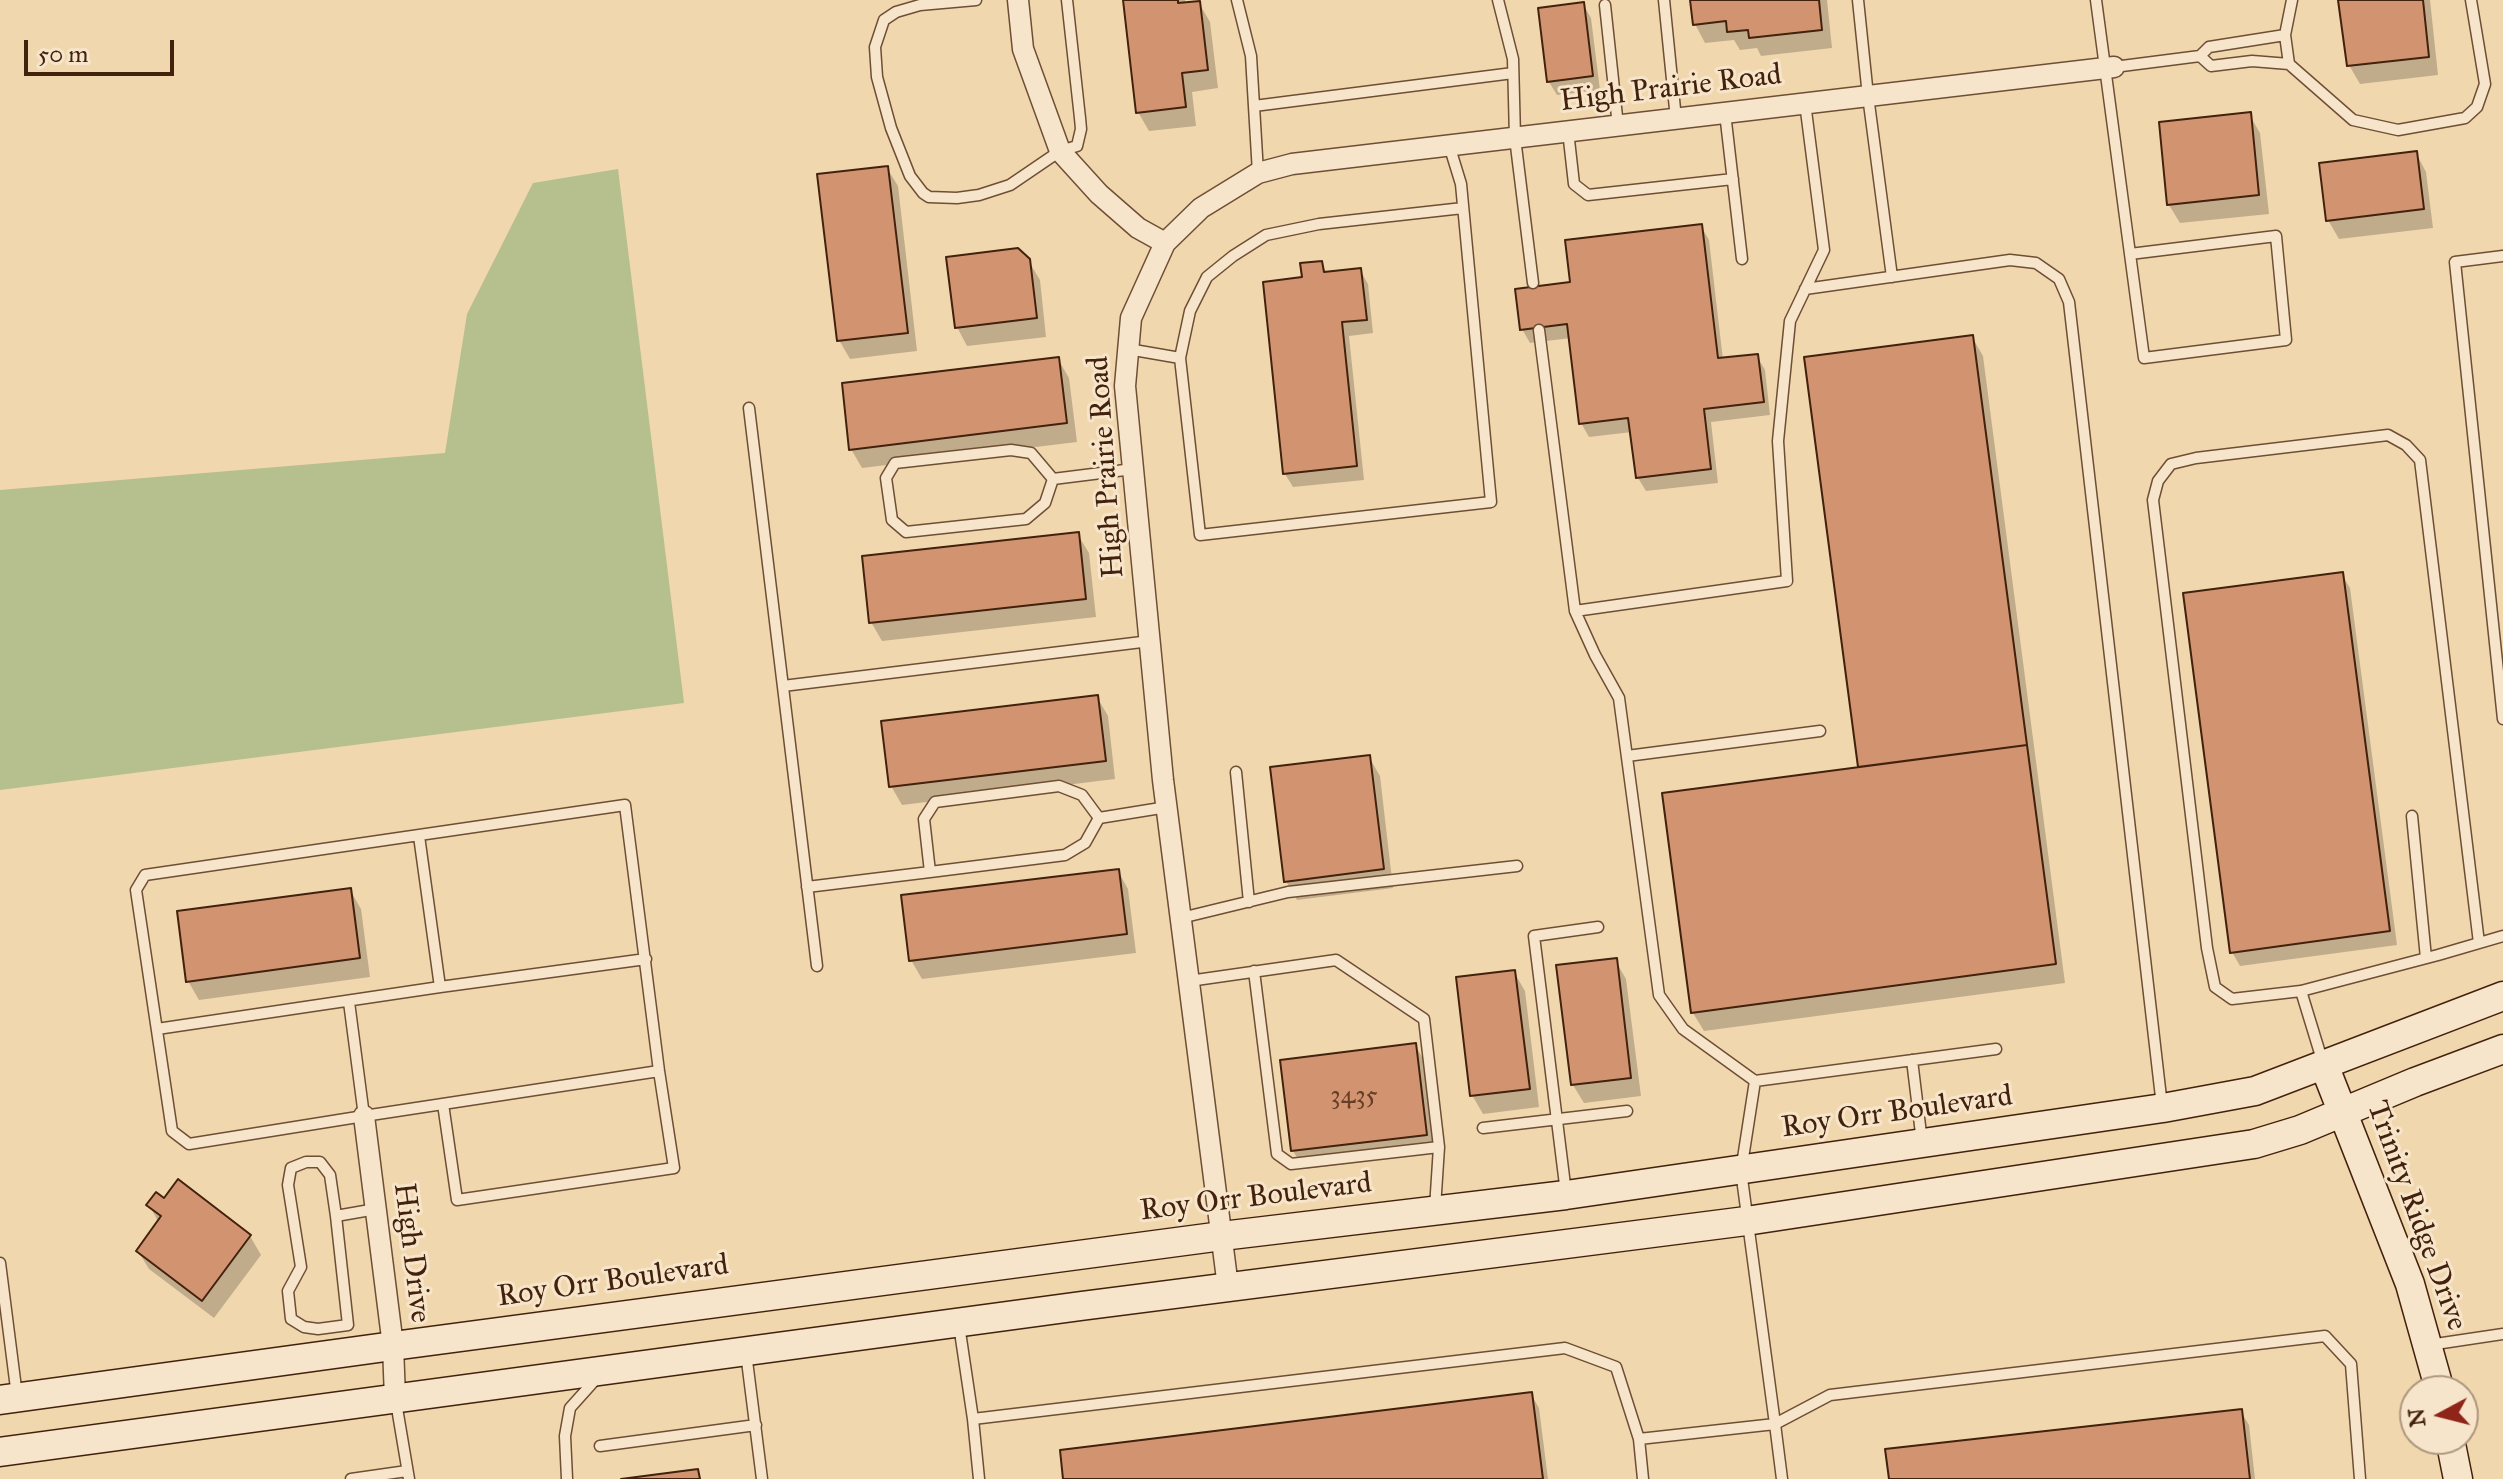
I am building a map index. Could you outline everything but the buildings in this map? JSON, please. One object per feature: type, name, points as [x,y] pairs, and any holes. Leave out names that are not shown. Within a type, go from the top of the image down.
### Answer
[{"type":"main road","name":"Roy Orr Boulevard","points":[[9,1399],[1222,1236],[1566,1195],[2163,1108],[2255,1091],[2503,996]]},
{"type":"main road","points":[[0,1452],[958,1322],[1746,1221],[2254,1144],[2300,1130],[2503,1049]]},
{"type":"main road","name":"Trinity Ridge Drive","points":[[2324,1065],[2410,1284],[2435,1375]]},
{"type":"main road","points":[[2453,1455],[2458,1479]]},
{"type":"street","points":[[1018,0],[1023,49],[1060,151],[1099,194],[1138,228],[1165,243]]},
{"type":"street","name":"High Prairie Road","points":[[1228,1287],[1167,807],[1125,386],[1131,318],[1165,243],[1201,208],[1258,173],[1292,164],[2110,68]]},
{"type":"street","name":"High Drive","points":[[364,1116],[393,1346],[395,1398]]},
{"type":"lane","points":[[976,0],[920,5],[896,12],[884,20],[875,47],[877,77],[891,128],[910,176],[929,197],[979,195],[1010,185],[1060,151],[1077,146],[1081,129],[1067,0]]},
{"type":"lane","points":[[1237,0],[1251,56],[1258,173]]},
{"type":"lane","points":[[1498,0],[1513,59],[1515,138],[1533,283]]},
{"type":"lane","points":[[1664,0],[1676,119]]},
{"type":"lane","points":[[1858,0],[1892,277]]},
{"type":"lane","points":[[2096,0],[2110,68],[2130,254],[2144,358],[2286,340],[2276,236],[2130,254]]},
{"type":"lane","points":[[2289,64],[2285,35],[2292,0]]},
{"type":"lane","points":[[2200,56],[2211,66],[2252,61],[2289,64],[2353,120],[2398,130],[2465,118],[2477,107],[2485,84],[2471,0]]},
{"type":"lane","points":[[1605,5],[1618,126]]},
{"type":"lane","points":[[2110,68],[2200,56],[2209,47],[2285,35]]},
{"type":"lane","points":[[1254,106],[1513,73]]},
{"type":"lane","points":[[1575,611],[1787,581],[1778,441],[1790,321],[1824,250],[1805,103]]},
{"type":"lane","points":[[1725,113],[1742,259]]},
{"type":"lane","points":[[1568,131],[1574,184],[1588,195],[1733,179]]},
{"type":"lane","points":[[1449,145],[1461,184],[1491,502],[1200,535],[1180,358],[1190,311],[1207,277],[1266,235],[1319,224],[1463,208]]},
{"type":"lane","points":[[2503,256],[2455,262],[2503,719]]},
{"type":"lane","points":[[1805,289],[2010,260],[2036,263],[2059,279],[2069,302],[2163,1108]]},
{"type":"lane","points":[[1539,330],[1575,611],[1619,698],[1659,995],[1683,1029],[1755,1081],[1996,1049]]},
{"type":"lane","points":[[1128,349],[1180,358]]},
{"type":"lane","points":[[749,408],[817,966]]},
{"type":"lane","points":[[2479,943],[2420,460],[2406,445],[2388,435],[2196,458],[2171,464],[2158,481],[2153,500],[2201,901],[2215,987],[2232,999],[2301,991],[2426,958],[2479,943],[2503,936]]},
{"type":"lane","points":[[1011,450],[1031,453],[1053,479],[1045,503],[1026,519],[906,532],[892,520],[886,478],[895,463],[1011,450]]},
{"type":"lane","points":[[1053,479],[1133,469]]},
{"type":"lane","points":[[783,686],[1150,641]]},
{"type":"lane","points":[[1627,756],[1820,731]]},
{"type":"lane","points":[[1236,772],[1249,902]]},
{"type":"lane","points":[[930,872],[924,819],[935,802],[1059,786],[1082,795],[1099,818]]},
{"type":"lane","points":[[443,1104],[457,1200],[674,1168],[625,805],[145,875],[136,890],[172,1131],[189,1144],[364,1116],[659,1071]]},
{"type":"lane","points":[[1099,818],[1167,807]]},
{"type":"lane","points":[[2412,816],[2426,958]]},
{"type":"lane","points":[[807,887],[1065,855],[1085,843],[1099,818]]},
{"type":"lane","points":[[419,836],[440,987]]},
{"type":"lane","points":[[1181,918],[1288,892],[1517,866]]},
{"type":"lane","points":[[1566,1195],[1534,936],[1598,927]]},
{"type":"lane","points":[[157,1029],[646,959]]},
{"type":"lane","points":[[1189,981],[1336,960],[1424,1019],[1439,1147],[1434,1210]]},
{"type":"lane","points":[[1254,971],[1277,1154],[1291,1164],[1439,1147]]},
{"type":"lane","points":[[2301,991],[2324,1065]]},
{"type":"lane","points":[[349,1002],[364,1116]]},
{"type":"lane","points":[[1912,1060],[1923,1144]]},
{"type":"lane","points":[[1755,1081],[1741,1171],[1782,1479]]},
{"type":"lane","points":[[1483,1128],[1627,1111]]},
{"type":"lane","points":[[306,1162],[320,1162],[330,1175],[336,1216],[348,1325],[318,1329],[304,1327],[291,1319],[288,1291],[301,1267],[288,1185],[291,1168],[306,1162]]},
{"type":"lane","points":[[336,1216],[376,1209]]},
{"type":"lane","points":[[0,1263],[9,1399]]},
{"type":"lane","points":[[958,1322],[979,1479]]},
{"type":"lane","points":[[2427,1345],[2503,1334]]},
{"type":"lane","points":[[1639,1439],[1775,1424],[1830,1395],[2325,1336],[2351,1364],[2360,1479]]},
{"type":"lane","points":[[973,1419],[1565,1348],[1616,1367],[1639,1439],[1643,1479]]},
{"type":"lane","points":[[746,1351],[762,1479]]},
{"type":"lane","points":[[567,1479],[565,1436],[570,1408],[606,1369]]},
{"type":"lane","points":[[351,1479],[408,1475],[395,1398]]},
{"type":"lane","points":[[600,1446],[756,1425]]},
{"type":"green space","points":[[618,169],[684,703],[0,790],[0,490],[445,453],[467,314],[533,183]]}]
